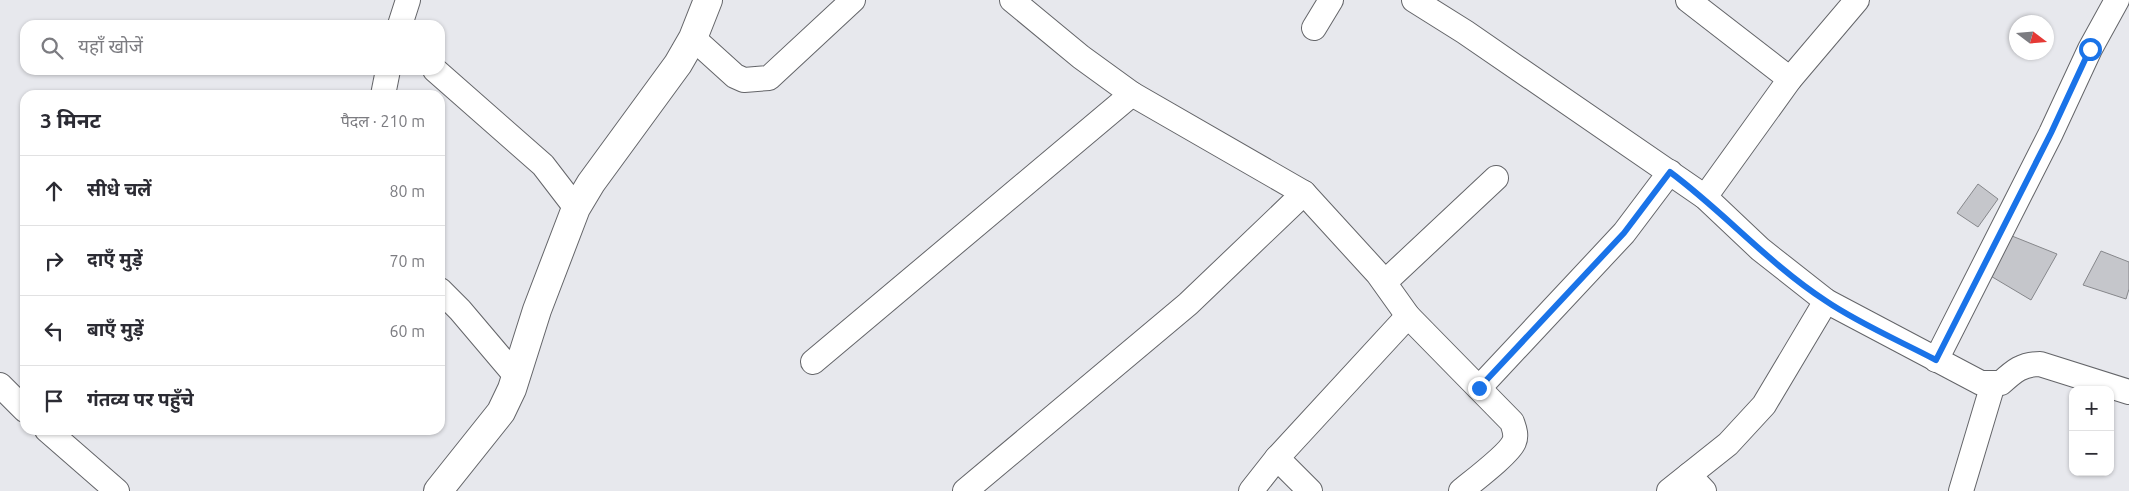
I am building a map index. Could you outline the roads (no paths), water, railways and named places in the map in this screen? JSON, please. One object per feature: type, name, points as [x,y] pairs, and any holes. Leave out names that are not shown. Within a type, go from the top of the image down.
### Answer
[{"type":"street","points":[[402,20],[408,0]]},
{"type":"street","points":[[438,491],[501,412],[516,376],[537,310],[576,208],[591,183],[678,64],[693,38],[708,0]]},
{"type":"street","points":[[693,38],[735,76],[744,80],[769,78],[853,0]]},
{"type":"street","points":[[1012,0],[1081,57],[1132,94],[1304,193],[1384,282],[1408,316],[1512,422],[1516,432],[1514,441],[1508,451],[1461,491]]},
{"type":"street","points":[[1314,28],[1331,0]]},
{"type":"street","points":[[1414,0],[1465,32],[1670,172],[1704,197],[1760,249],[1826,301],[1966,376],[1982,382],[2001,383],[2014,371],[2026,364],[2040,364],[2129,392]]},
{"type":"street","points":[[1688,0],[1790,79]]},
{"type":"street","points":[[1704,197],[1790,79],[1856,0]]},
{"type":"street","points":[[1936,360],[2051,133],[2090,49],[2117,0]]},
{"type":"street","points":[[384,90],[387,75]]},
{"type":"street","points":[[440,75],[543,165],[576,208]]},
{"type":"street","points":[[813,362],[1132,94]]},
{"type":"street","points":[[1479,388],[1624,233],[1670,172]]},
{"type":"street","points":[[1384,282],[1496,178]]},
{"type":"street","points":[[965,491],[1188,304],[1304,193]]},
{"type":"street","points":[[445,295],[516,376]]},
{"type":"street","points":[[1669,491],[1697,483],[1728,444],[1764,405],[1826,301]]},
{"type":"street","points":[[1250,491],[1277,458],[1408,316]]},
{"type":"street","points":[[1961,491],[1993,384]]},
{"type":"street","points":[[0,385],[20,405]]},
{"type":"street","points":[[53,435],[117,491]]},
{"type":"street","points":[[1277,458],[1310,491]]}]
